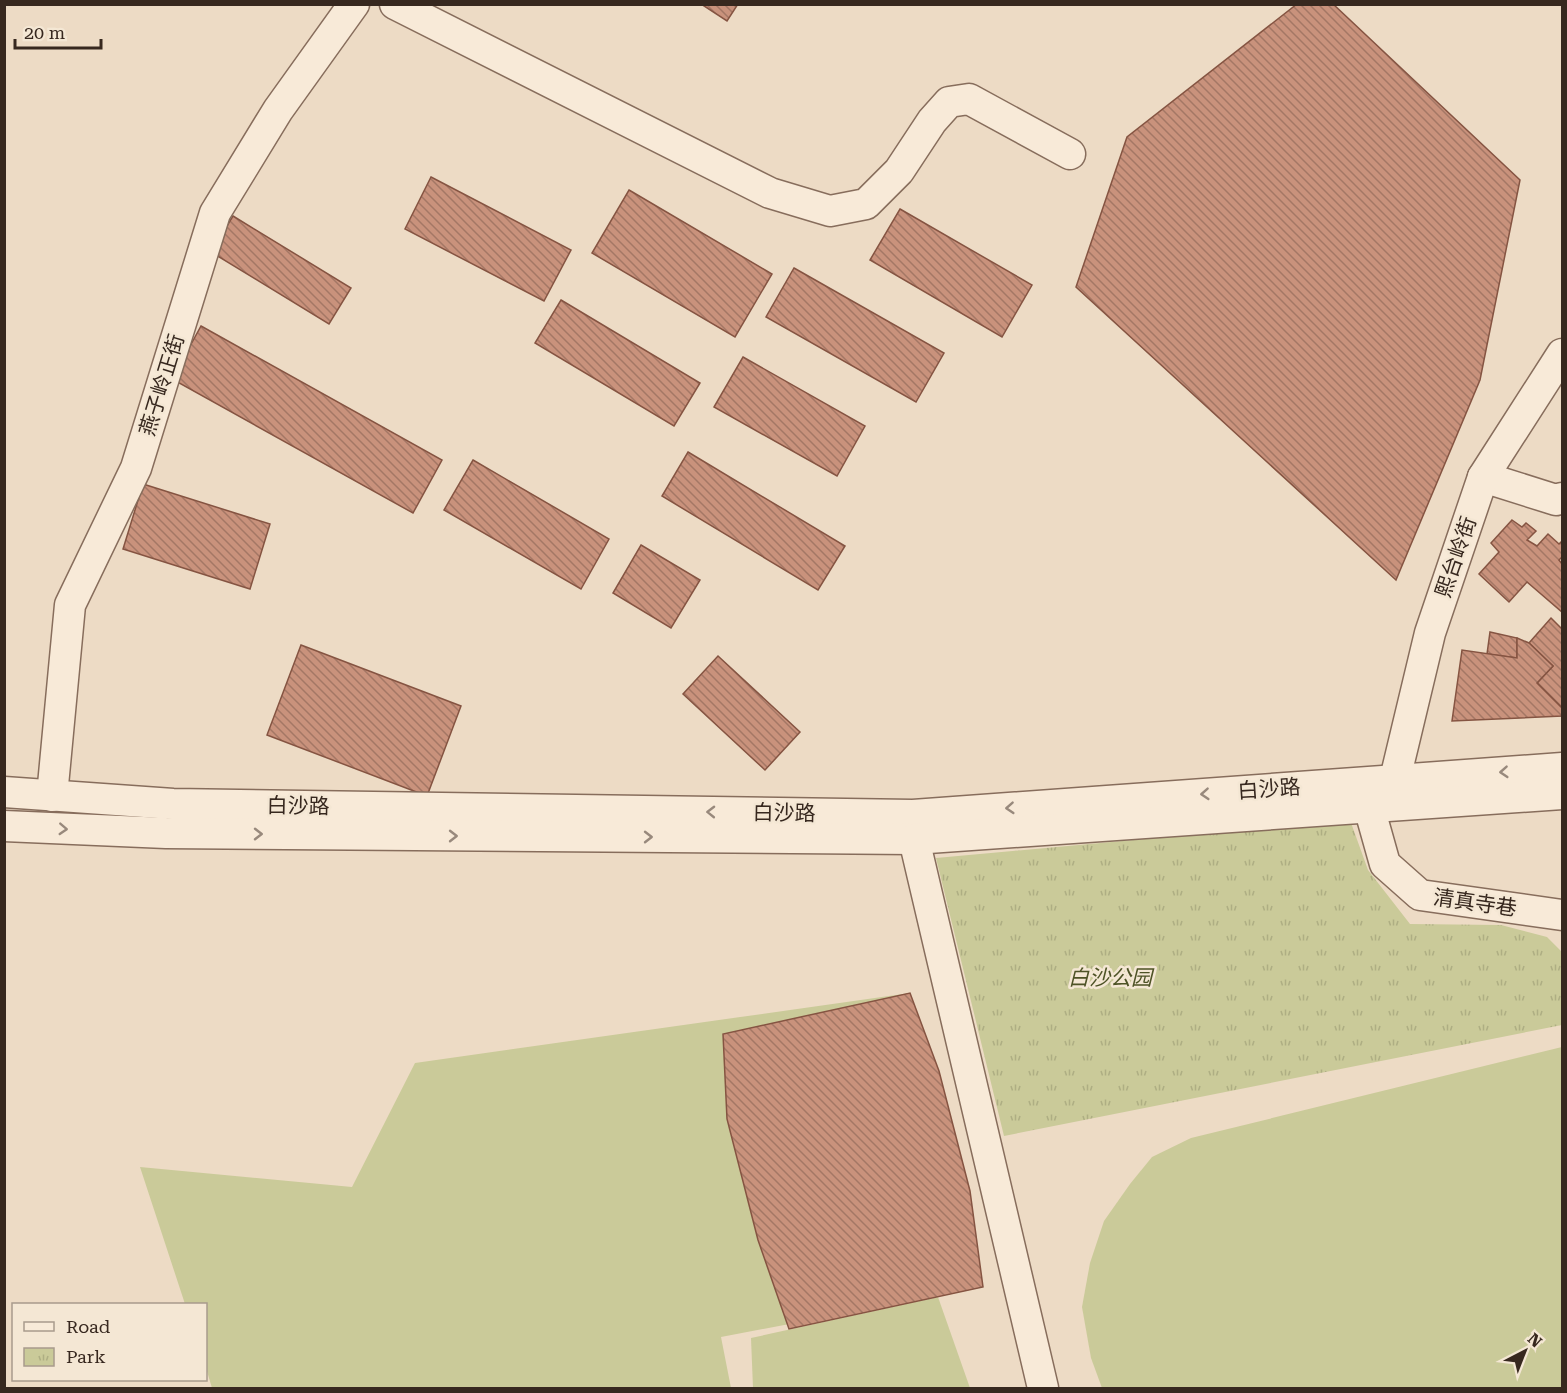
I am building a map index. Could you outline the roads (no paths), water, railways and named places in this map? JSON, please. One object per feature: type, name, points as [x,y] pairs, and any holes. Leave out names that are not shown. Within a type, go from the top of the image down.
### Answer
[{"type":"street","name":"燕子岭正街","points":[[52,796],[70,605],[136,468],[215,213],[278,110],[354,4]]},
{"type":"street","points":[[395,4],[770,193],[830,212],[867,204],[899,171],[932,122],[949,102],[969,99],[1070,154]]},
{"type":"street","name":"熙台岭街","points":[[1395,779],[1430,633],[1483,477],[1563,354]]},
{"type":"street","points":[[1483,477],[1556,500],[1563,498]]},
{"type":"street","name":"白沙路","points":[[4,792],[173,804],[913,815],[1563,768]]},
{"type":"street","name":"白沙路","points":[[4,826],[166,833],[914,839],[1563,794]]},
{"type":"street","name":"清真寺巷","points":[[1369,807],[1385,864],[1420,895],[1563,915]]},
{"type":"street","points":[[914,839],[1043,1389]]},
{"type":"park label","name":"白沙公园","points":[[1110,978]]}]
